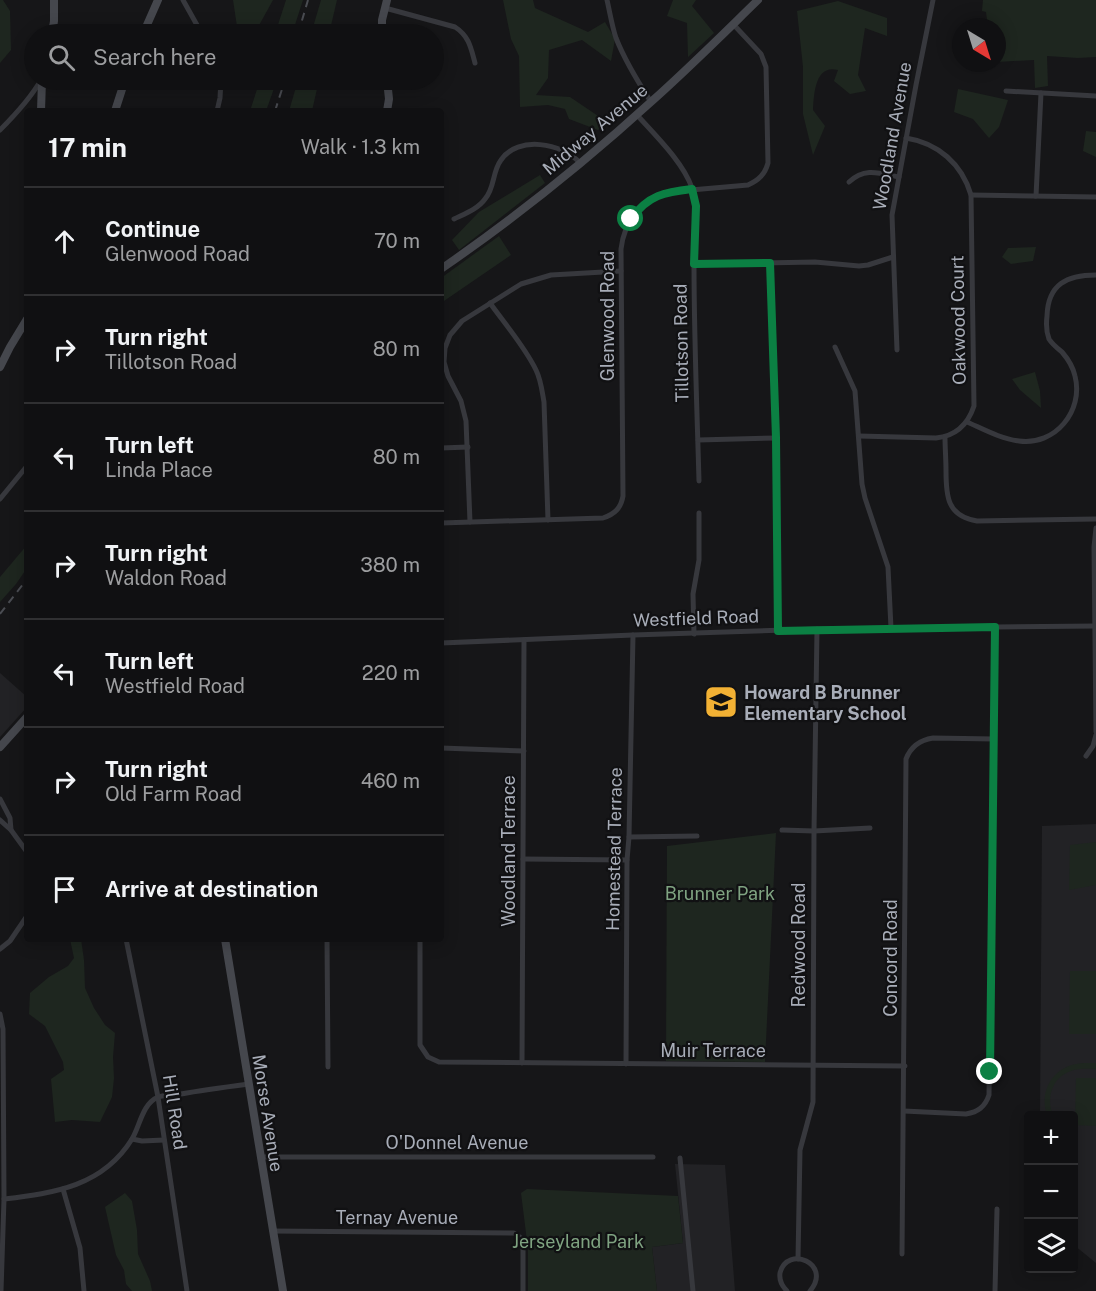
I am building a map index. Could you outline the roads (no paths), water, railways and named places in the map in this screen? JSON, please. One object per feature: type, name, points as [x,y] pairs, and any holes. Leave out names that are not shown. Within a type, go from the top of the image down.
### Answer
[{"type":"main road","points":[[54,0],[54,24]]},
{"type":"main road","points":[[147,24],[158,0]]},
{"type":"main road","name":"Midway Avenue","points":[[444,267],[523,209],[580,163],[651,102],[758,0]]},
{"type":"main road","points":[[382,24],[386,4]]},
{"type":"main road","points":[[41,108],[42,90]]},
{"type":"main road","points":[[116,108],[122,90]]},
{"type":"main road","points":[[387,108],[388,90]]},
{"type":"main road","points":[[0,367],[24,324]]},
{"type":"main road","points":[[0,747],[24,720]]},
{"type":"main road","name":"Morse Avenue","points":[[225,942],[283,1291]]},
{"type":"street","points":[[183,0],[196,24]]},
{"type":"street","points":[[607,0],[616,38],[651,102]]},
{"type":"street","name":"Woodland Avenue","points":[[897,350],[892,215],[933,0]]},
{"type":"street","points":[[386,4],[460,30],[468,40],[475,63]]},
{"type":"street","name":"Glenwood Road","points":[[548,520],[610,516],[619,508],[623,495],[621,249],[628,224],[635,213],[650,200],[662,194],[748,184],[763,174],[768,163],[766,67],[761,54],[733,24]]},
{"type":"street","points":[[0,130],[35,90]]},
{"type":"street","points":[[218,108],[220,90]]},
{"type":"street","points":[[1006,91],[1096,96]]},
{"type":"street","points":[[1036,196],[1041,93]]},
{"type":"street","name":"Tillotson Road","points":[[637,114],[688,179],[696,206],[694,264],[699,481]]},
{"type":"street","name":"Oakwood Court","points":[[906,138],[928,144],[948,157],[963,175],[971,195],[974,401],[967,422]]},
{"type":"street","points":[[454,219],[484,201],[492,188],[495,170],[504,156],[517,148],[526,145],[543,145],[575,156],[580,163]]},
{"type":"street","points":[[849,182],[856,175],[865,172],[898,177]]},
{"type":"street","points":[[971,195],[1096,197]]},
{"type":"street","points":[[694,264],[815,262],[859,266],[893,257]]},
{"type":"street","points":[[770,263],[776,438],[778,631]]},
{"type":"street","points":[[470,522],[466,421],[445,367],[445,348],[450,335],[462,321],[521,284],[537,278],[551,275],[621,271]]},
{"type":"street","points":[[859,436],[945,437],[956,432],[967,422],[1011,440],[1024,442],[1045,438],[1055,432],[1067,421],[1076,401],[1077,390],[1073,368],[1049,338],[1046,327],[1048,302],[1058,285],[1068,279],[1079,275],[1096,275]]},
{"type":"street","points":[[444,523],[548,520],[544,402],[541,384],[531,360],[490,303]]},
{"type":"street","points":[[835,347],[855,391],[862,484],[888,567],[891,628]]},
{"type":"street","points":[[945,437],[947,498],[953,509],[964,518],[977,521],[1096,519]]},
{"type":"street","points":[[698,440],[776,438]]},
{"type":"street","points":[[444,448],[468,447]]},
{"type":"street","points":[[0,499],[24,470]]},
{"type":"street","points":[[694,634],[693,594],[699,560],[699,513]]},
{"type":"street","points":[[1086,756],[1093,746],[1096,734],[1094,547],[1096,528]]},
{"type":"street","name":"Westfield Road","points":[[444,643],[818,629],[1096,626]]},
{"type":"street","points":[[904,1111],[972,1113],[983,1106],[989,1095],[995,627]]},
{"type":"street","name":"Redwood Road","points":[[798,1259],[800,1150],[813,1102],[814,831],[818,629]]},
{"type":"street","name":"Homestead Terrace","points":[[626,1064],[627,860],[633,635]]},
{"type":"street","name":"Woodland Terrace","points":[[522,1063],[524,640]]},
{"type":"street","name":"Concord Road","points":[[902,1254],[906,759],[920,741],[926,739],[994,740]]},
{"type":"street","points":[[444,748],[524,751]]},
{"type":"street","points":[[0,800],[10,818],[11,830]]},
{"type":"street","points":[[0,820],[11,830],[24,848]]},
{"type":"street","points":[[782,830],[870,828]]},
{"type":"street","points":[[629,837],[697,836]]},
{"type":"street","points":[[523,859],[627,860]]},
{"type":"street","points":[[0,949],[10,941],[24,921]]},
{"type":"street","name":"Hill Road","points":[[127,942],[158,1097],[187,1291]]},
{"type":"street","points":[[327,942],[328,1067]]},
{"type":"street","name":"Muir Terrace","points":[[420,942],[420,1045],[424,1054],[439,1062],[904,1066]]},
{"type":"street","points":[[0,1014],[3,1029],[4,1199],[1,1291]]},
{"type":"street","points":[[4,1199],[63,1190],[102,1172],[113,1164],[132,1139],[146,1108],[158,1097],[249,1084]]},
{"type":"street","points":[[132,1139],[164,1140]]},
{"type":"street","name":"O'Donnel Avenue","points":[[260,1157],[653,1157]]},
{"type":"street","points":[[680,1158],[693,1291]]},
{"type":"street","points":[[63,1190],[80,1248],[84,1291]]},
{"type":"street","points":[[995,1291],[996,1209]]},
{"type":"street","name":"Ternay Avenue","points":[[272,1231],[509,1232],[518,1234],[523,1248],[523,1291]]},
{"type":"street","points":[[787,1291],[780,1280],[781,1270],[789,1261],[798,1259],[807,1261],[817,1274],[810,1291]]},
{"type":"railway","points":[[301,24],[308,0]]},
{"type":"railway","points":[[276,108],[282,90]]},
{"type":"railway","points":[[0,614],[24,583]]},
{"type":"place","name":"Howard B Brunner Elementary School","points":[[721,702]]},
{"type":"park label","name":"Brunner Park","points":[[720,893]]},
{"type":"park label","name":"Jerseyland Park","points":[[578,1241]]}]
